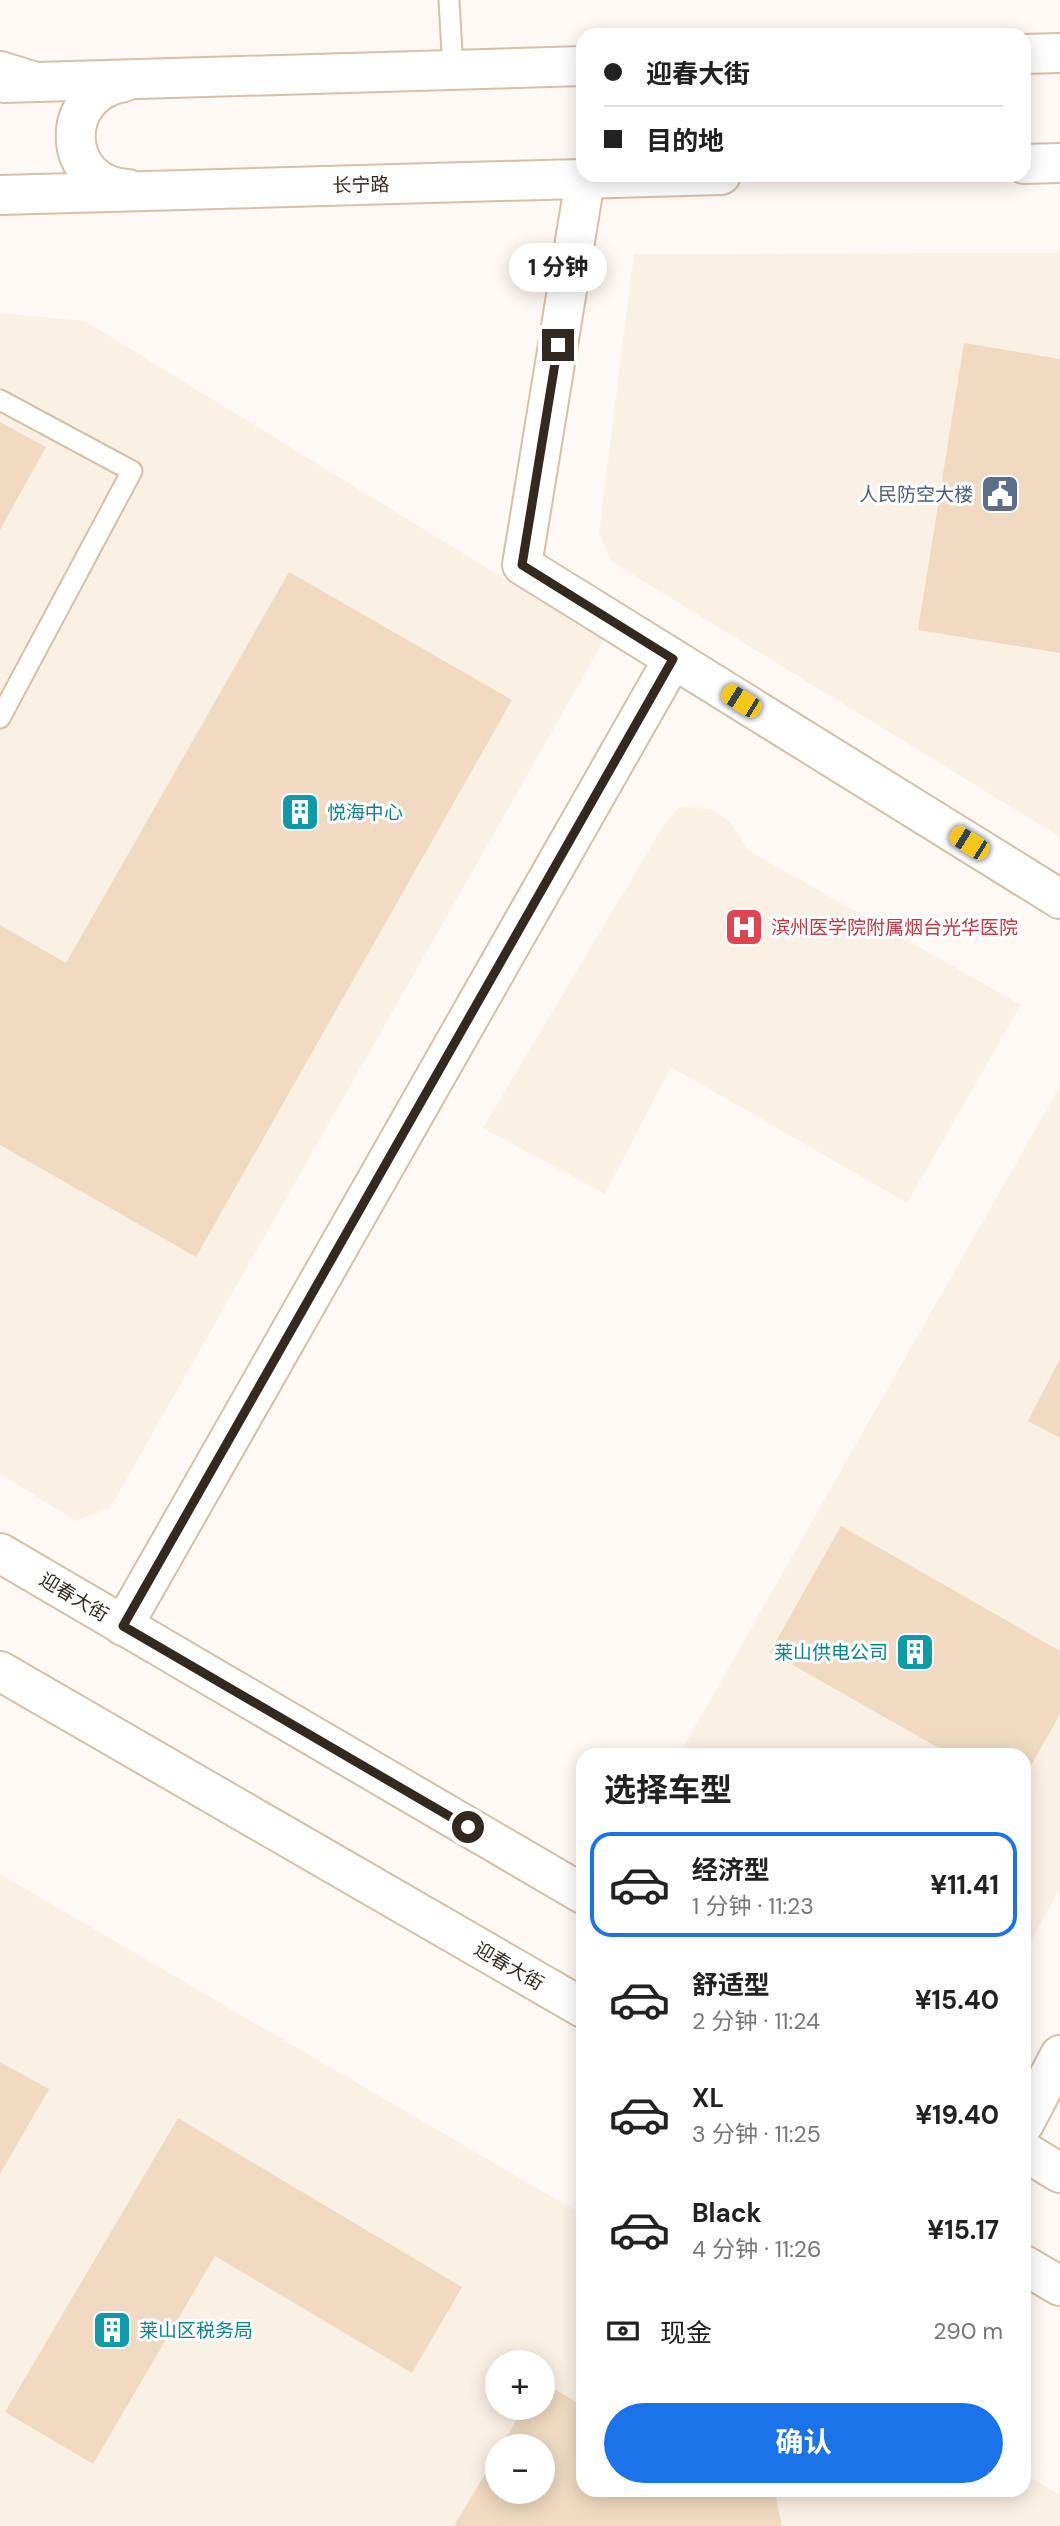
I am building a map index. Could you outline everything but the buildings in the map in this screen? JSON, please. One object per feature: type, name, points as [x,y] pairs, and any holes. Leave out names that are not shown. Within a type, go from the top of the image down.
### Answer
[{"type":"street","points":[[1031,54],[1060,53]]},
{"type":"street","points":[[0,71],[18,83],[576,66]]},
{"type":"street","points":[[140,80],[113,84],[88,99],[75,124],[77,153],[93,176],[120,188],[150,190]]},
{"type":"street","points":[[1031,164],[1060,163]]},
{"type":"street","name":"长宁路","points":[[0,195],[576,180]]},
{"type":"street","points":[[585,182],[522,565],[1060,899]]},
{"type":"street","points":[[123,1626],[673,659]]},
{"type":"street","name":"迎春大街","points":[[0,1553],[576,1890]]},
{"type":"street","name":"迎春大街","points":[[0,1671],[576,2004]]},
{"type":"street","points":[[1031,2111],[1060,2055]]},
{"type":"street","points":[[1031,2155],[1060,2173]]},
{"type":"street","points":[[1031,2268],[1060,2286]]},
{"type":"lane","points":[[449,0],[453,70]]},
{"type":"lane","points":[[0,400],[132,471],[0,718]]},
{"type":"shaded area","points":[[1060,253],[1060,837],[612,562],[599,534],[634,254]]},
{"type":"shaded area","points":[[0,313],[85,321],[604,640],[110,1508],[76,1521],[0,1474]]},
{"type":"shaded area","name":"滨州医学院附属烟台光华医院","points":[[679,807],[712,809],[729,821],[748,850],[1021,1005],[907,1203],[671,1067],[605,1194],[483,1128],[662,828]]},
{"type":"shaded area","points":[[1060,1086],[1060,1889],[1031,1941],[1031,1748],[683,1748]]},
{"type":"shaded area","points":[[0,1874],[576,2211],[576,2497],[1031,2497],[1031,2478],[1060,2495],[1060,2526],[0,2526]]},
{"type":"place","name":"人民防空大楼","points":[[1000,494]]},
{"type":"place","name":"悦海中心","points":[[300,812]]},
{"type":"place","name":"滨州医学院附属烟台光华医院","points":[[744,927]]},
{"type":"place","name":"莱山供电公司","points":[[915,1652]]},
{"type":"place","name":"莱山区税务局","points":[[112,2330]]},
{"type":"route","points":[[468,1827],[123,1626],[673,659],[522,565],[558,345]]}]
